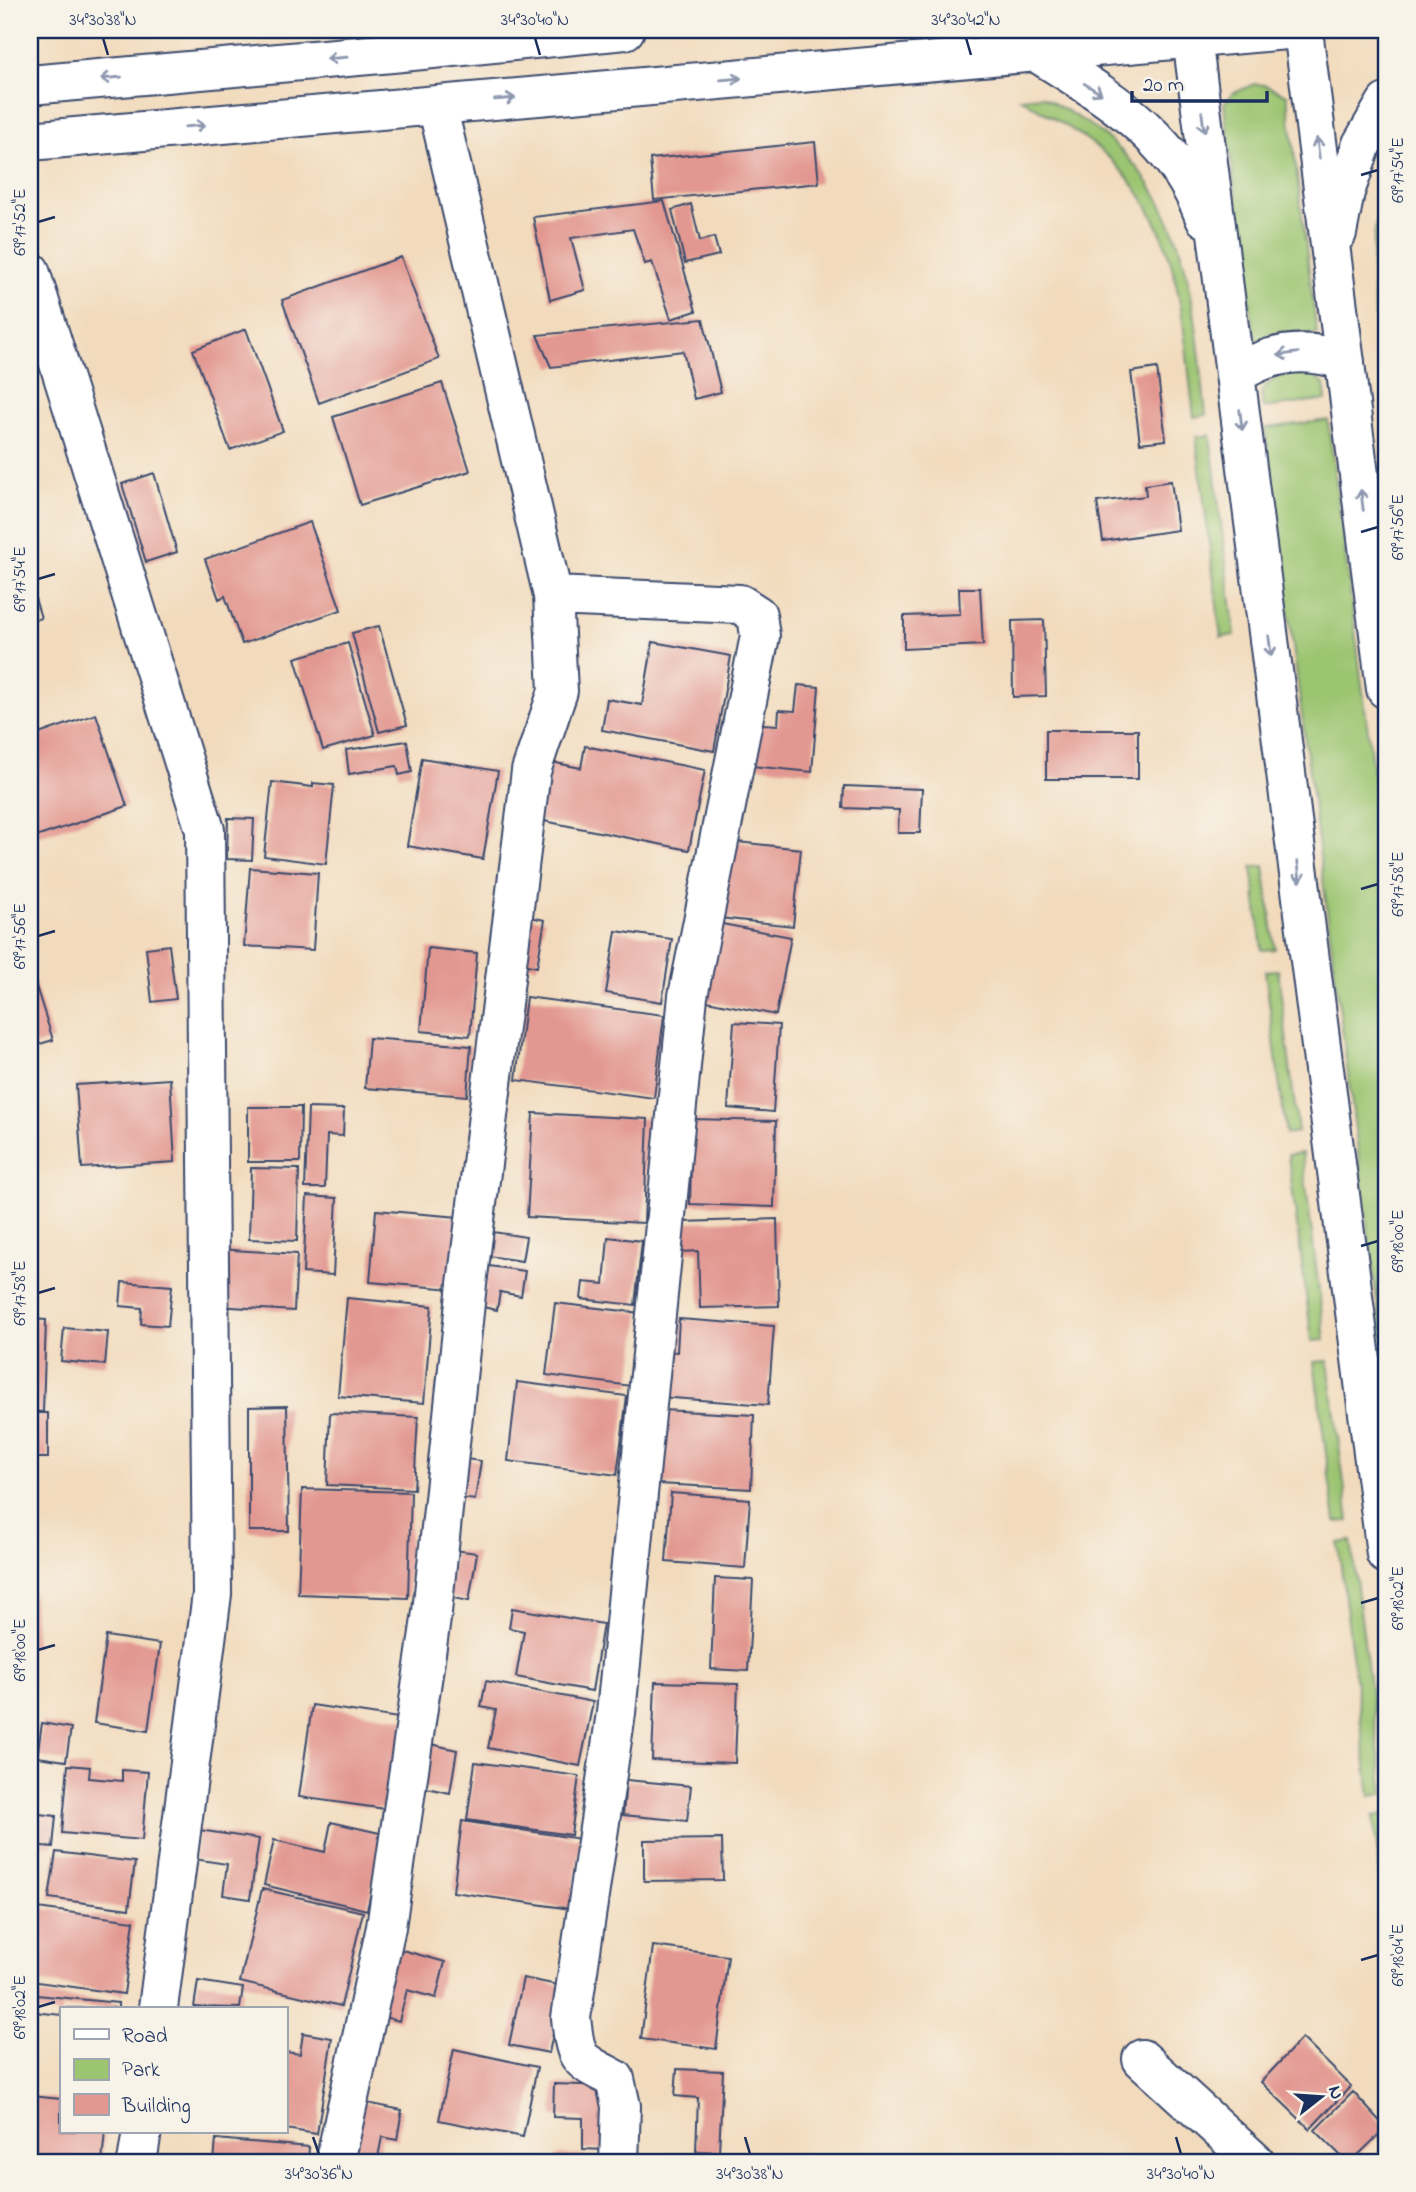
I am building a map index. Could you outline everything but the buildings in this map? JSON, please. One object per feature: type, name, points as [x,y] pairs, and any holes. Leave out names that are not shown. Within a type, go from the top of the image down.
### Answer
[{"type":"street","points":[[30,85],[388,42],[625,30]]},
{"type":"street","points":[[30,141],[1036,52],[1192,34],[1287,30]]},
{"type":"street","points":[[1303,30],[1386,690]]},
{"type":"street","points":[[1192,34],[1386,1554]]},
{"type":"street","points":[[1036,52],[1121,106],[1154,136],[1180,168],[1197,197],[1213,238],[1223,280]]},
{"type":"street","points":[[1335,287],[1335,243],[1345,192],[1362,144],[1386,103]]},
{"type":"street","points":[[335,2162],[386,1927],[432,1612],[467,1284],[531,771],[558,691],[553,596],[437,105]]},
{"type":"street","points":[[30,271],[205,831],[212,1594],[158,2007]]},
{"type":"street","points":[[1235,375],[1260,360],[1288,353],[1326,355],[1345,361]]},
{"type":"street","points":[[553,596],[740,604],[757,615],[760,636],[688,996],[616,1713],[571,2018],[574,2050],[584,2063],[615,2080],[621,2106],[619,2162]]},
{"type":"street","points":[[1142,2059],[1255,2162]]},
{"type":"street","points":[[137,2162],[142,2132]]},
{"type":"green space","points":[[1254,84],[1265,85],[1287,95],[1317,334],[1286,334],[1255,341],[1224,104],[1232,94]]},
{"type":"green space","points":[[1042,96],[1101,133],[1131,161],[1155,192],[1184,261],[1192,298],[1206,415],[1194,417],[1180,304],[1172,268],[1161,234],[1145,202],[1123,172],[1093,144],[1020,98]]},
{"type":"green space","points":[[1386,186],[1386,392],[1375,314],[1372,263],[1378,212]]},
{"type":"green space","points":[[1290,372],[1308,375],[1324,384],[1326,400],[1263,408],[1261,393],[1264,389],[1273,380]]},
{"type":"green space","points":[[1328,420],[1386,872],[1386,1370],[1265,428]]},
{"type":"green space","points":[[1210,435],[1235,635],[1221,637],[1196,437]]},
{"type":"green space","points":[[1264,866],[1275,949],[1262,950],[1252,867]]},
{"type":"green space","points":[[1278,970],[1298,1132],[1286,1134],[1265,971]]},
{"type":"green space","points":[[1302,1153],[1325,1340],[1312,1341],[1288,1155]]},
{"type":"green space","points":[[1328,1361],[1349,1521],[1335,1522],[1314,1362]]},
{"type":"green space","points":[[1351,1541],[1384,1794],[1370,1796],[1338,1543]]},
{"type":"green space","points":[[1386,1814],[1386,1919],[1373,1816]]}]
